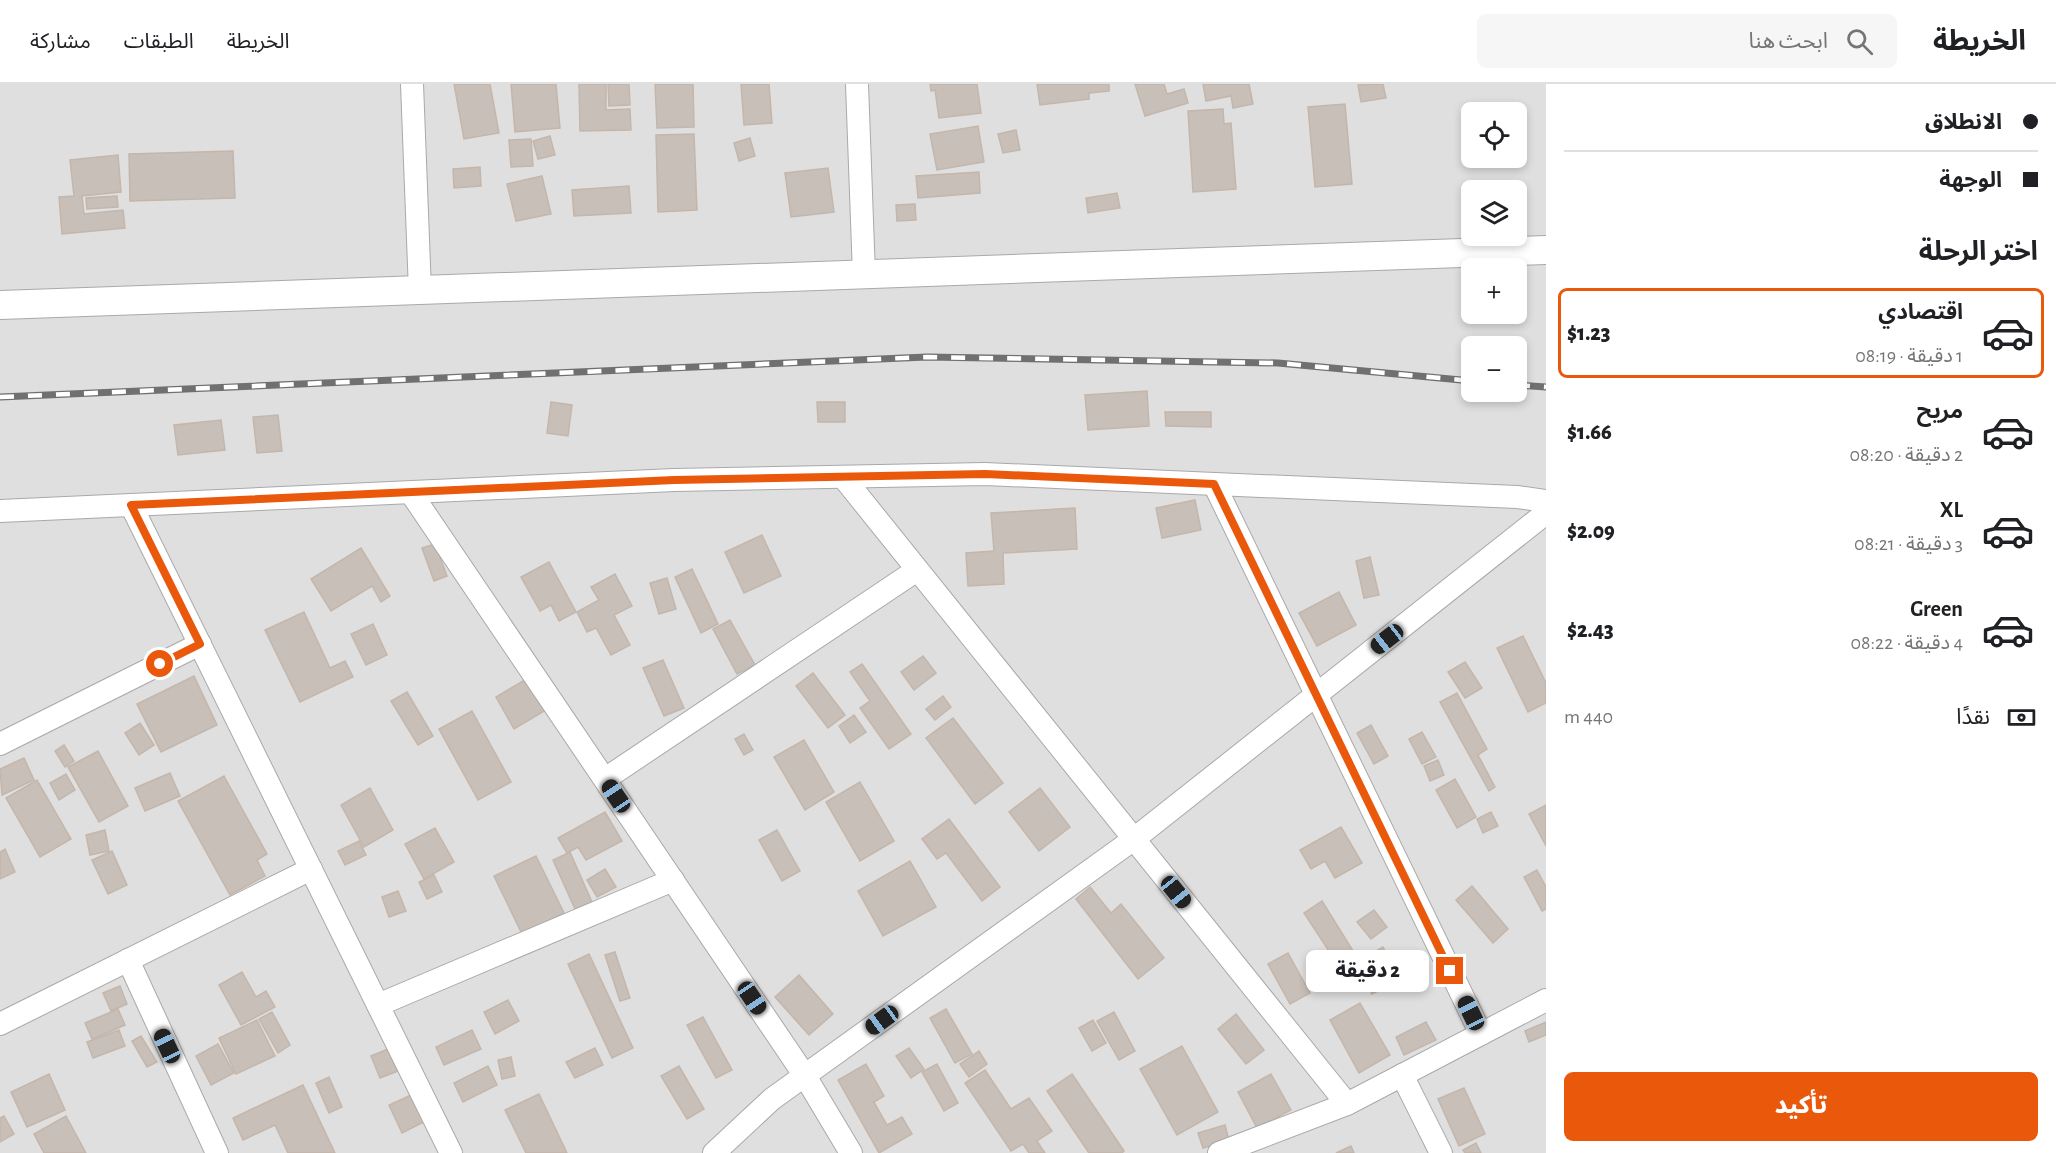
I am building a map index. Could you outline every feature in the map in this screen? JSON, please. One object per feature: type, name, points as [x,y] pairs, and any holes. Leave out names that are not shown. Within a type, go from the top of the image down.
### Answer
[{"type":"street","points":[[412,84],[420,291]]},
{"type":"street","points":[[857,84],[864,275]]},
{"type":"street","points":[[0,305],[1546,250]]},
{"type":"street","points":[[0,512],[674,480],[985,474],[1517,497],[1546,501]]},
{"type":"street","points":[[843,477],[1347,1104]]},
{"type":"street","points":[[1214,484],[1481,1034]]},
{"type":"street","points":[[411,493],[805,1076],[851,1153]]},
{"type":"street","points":[[131,505],[451,1153]]},
{"type":"street","points":[[714,1153],[772,1099],[1134,839],[1546,513]]},
{"type":"street","points":[[605,780],[917,570]]},
{"type":"street","points":[[0,744],[200,644]]},
{"type":"street","points":[[0,1024],[311,869]]},
{"type":"street","points":[[378,1005],[673,880]]},
{"type":"street","points":[[128,960],[217,1153]]},
{"type":"street","points":[[1219,1153],[1347,1104],[1546,1000]]},
{"type":"street","points":[[1402,1076],[1441,1153]]},
{"type":"shaded area","points":[[0,84],[1546,84],[1546,1153],[0,1153]]},
{"type":"building","points":[[454,84],[490,84],[499,133],[464,139]]},
{"type":"building","points":[[511,84],[556,84],[560,128],[515,132]]},
{"type":"building","points":[[579,84],[606,84],[606,110],[630,109],[631,130],[580,131]]},
{"type":"building","points":[[608,84],[629,84],[630,105],[609,106]]},
{"type":"building","points":[[655,84],[693,84],[694,127],[657,128]]},
{"type":"building","points":[[741,84],[769,84],[772,123],[744,125]]},
{"type":"building","points":[[930,84],[977,84],[981,113],[939,118],[935,90],[931,91]]},
{"type":"building","points":[[1037,84],[1109,84],[1109,91],[1089,93],[1089,99],[1040,105]]},
{"type":"building","points":[[1135,84],[1164,84],[1167,94],[1184,89],[1188,103],[1145,116]]},
{"type":"building","points":[[1203,84],[1249,84],[1253,104],[1233,108],[1231,96],[1206,101]]},
{"type":"building","points":[[1383,84],[1386,98],[1361,102],[1358,85]]},
{"type":"building","points":[[1345,104],[1352,184],[1315,187],[1308,107]]},
{"type":"building","points":[[1223,109],[1224,124],[1231,123],[1236,189],[1193,192],[1188,111]]},
{"type":"building","points":[[978,126],[984,162],[937,170],[930,134]]},
{"type":"building","points":[[1016,130],[1020,150],[1003,153],[998,134]]},
{"type":"building","points":[[694,134],[697,210],[658,212],[656,135]]},
{"type":"building","points":[[550,136],[555,155],[538,159],[533,141]]},
{"type":"building","points":[[750,138],[755,156],[739,161],[734,143]]},
{"type":"building","points":[[531,139],[533,166],[511,167],[509,140]]},
{"type":"building","points":[[233,151],[235,198],[130,201],[129,154]]},
{"type":"building","points":[[118,155],[121,192],[82,196],[84,214],[123,210],[125,228],[62,234],[59,197],[74,196],[70,160]]},
{"type":"building","points":[[480,167],[481,186],[454,188],[453,169]]},
{"type":"building","points":[[828,168],[834,212],[791,217],[785,173]]},
{"type":"building","points":[[979,172],[980,193],[918,198],[916,176]]},
{"type":"building","points":[[542,176],[551,214],[516,221],[507,184]]},
{"type":"building","points":[[629,186],[631,213],[574,216],[572,190]]},
{"type":"building","points":[[1117,193],[1120,208],[1088,213],[1086,198]]},
{"type":"building","points":[[117,196],[118,207],[87,209],[86,198]]},
{"type":"building","points":[[915,204],[916,220],[897,221],[896,205]]},
{"type":"building","points":[[1147,391],[1149,426],[1088,430],[1085,395]]},
{"type":"building","points":[[551,402],[572,405],[568,436],[547,433]]},
{"type":"building","points":[[817,402],[845,402],[845,422],[818,422]]},
{"type":"building","points":[[1165,412],[1211,412],[1211,427],[1166,426]]},
{"type":"building","points":[[278,415],[282,451],[257,453],[253,417]]},
{"type":"building","points":[[221,420],[225,450],[178,455],[174,425]]},
{"type":"building","points":[[1195,500],[1201,530],[1162,538],[1156,508]]},
{"type":"building","points":[[1075,508],[1077,549],[1003,553],[1004,584],[968,586],[966,553],[994,551],[991,513]]},
{"type":"building","points":[[762,535],[781,576],[744,593],[725,552]]},
{"type":"building","points":[[435,544],[447,576],[434,581],[422,548]]},
{"type":"building","points":[[361,548],[390,596],[381,602],[372,586],[331,611],[311,579]]},
{"type":"building","points":[[1370,557],[1379,595],[1364,598],[1356,561]]},
{"type":"building","points":[[549,562],[576,612],[559,621],[551,605],[540,611],[521,577]]},
{"type":"building","points":[[692,569],[718,624],[701,633],[675,577]]},
{"type":"building","points":[[615,574],[632,606],[614,615],[630,645],[611,655],[596,628],[587,632],[577,612],[599,600],[591,587]]},
{"type":"building","points":[[667,578],[676,609],[659,614],[650,583]]},
{"type":"building","points":[[1339,592],[1356,625],[1317,646],[1299,613]]},
{"type":"building","points":[[304,612],[330,668],[345,661],[353,677],[300,702],[265,630]]},
{"type":"building","points":[[730,620],[755,665],[737,674],[713,629]]},
{"type":"building","points":[[373,624],[387,655],[366,665],[351,634]]},
{"type":"building","points":[[1523,636],[1546,683],[1546,703],[1528,712],[1497,648]]},
{"type":"building","points":[[923,656],[936,673],[914,690],[901,672]]},
{"type":"building","points":[[663,660],[684,708],[664,716],[643,668]]},
{"type":"building","points":[[1465,662],[1482,688],[1465,698],[1448,672]]},
{"type":"building","points":[[862,664],[911,734],[889,749],[860,708],[870,701],[850,672]]},
{"type":"building","points":[[813,673],[845,715],[828,728],[796,686]]},
{"type":"building","points":[[194,676],[217,725],[161,752],[137,704]]},
{"type":"building","points":[[528,678],[546,710],[514,729],[496,697]]},
{"type":"building","points":[[407,692],[433,736],[418,745],[391,701]]},
{"type":"building","points":[[1457,693],[1487,749],[1478,755],[1495,787],[1489,791],[1440,702]]},
{"type":"building","points":[[943,696],[951,707],[935,720],[926,709]]},
{"type":"building","points":[[472,711],[511,782],[478,800],[439,729]]},
{"type":"building","points":[[854,715],[866,732],[850,743],[839,726]]},
{"type":"building","points":[[953,718],[1003,783],[975,804],[926,738]]},
{"type":"building","points":[[140,723],[154,745],[139,755],[125,733]]},
{"type":"building","points":[[1371,725],[1388,756],[1374,764],[1357,733]]},
{"type":"building","points":[[1422,732],[1436,757],[1422,764],[1409,739]]},
{"type":"building","points":[[744,734],[753,750],[744,755],[735,739]]},
{"type":"building","points":[[804,740],[834,792],[805,810],[774,757]]},
{"type":"building","points":[[64,745],[74,761],[65,767],[55,751]]},
{"type":"building","points":[[98,751],[128,806],[99,822],[68,767]]},
{"type":"building","points":[[24,758],[34,780],[2,795],[0,769]]},
{"type":"building","points":[[1438,760],[1444,775],[1430,781],[1424,766]]},
{"type":"building","points":[[170,773],[180,796],[145,811],[135,788]]},
{"type":"building","points":[[66,774],[75,790],[59,800],[50,783]]},
{"type":"building","points":[[224,776],[267,854],[257,860],[265,876],[230,895],[178,801]]},
{"type":"building","points":[[1455,779],[1476,817],[1457,828],[1436,790]]},
{"type":"building","points":[[37,780],[71,839],[40,857],[6,798]]},
{"type":"building","points":[[860,782],[894,841],[860,861],[826,802]]},
{"type":"building","points":[[370,788],[393,830],[364,847],[341,805]]},
{"type":"building","points":[[1040,788],[1070,827],[1039,851],[1009,812]]},
{"type":"building","points":[[1546,805],[1546,846],[1529,814]]},
{"type":"building","points":[[605,812],[622,841],[586,860],[578,847],[567,853],[558,838]]},
{"type":"building","points":[[1491,812],[1498,826],[1483,833],[1477,819]]},
{"type":"building","points":[[949,819],[1000,887],[982,901],[946,853],[937,859],[922,839]]},
{"type":"building","points":[[1341,827],[1362,863],[1335,878],[1325,861],[1311,869],[1300,850]]},
{"type":"building","points":[[435,828],[454,862],[424,879],[405,844]]},
{"type":"building","points":[[105,830],[109,851],[90,855],[86,835]]},
{"type":"building","points":[[777,830],[800,871],[782,881],[759,840]]},
{"type":"building","points":[[359,841],[366,855],[345,865],[338,851]]},
{"type":"building","points":[[5,849],[15,872],[0,879],[0,852]]},
{"type":"building","points":[[112,851],[127,885],[108,894],[92,860]]},
{"type":"building","points":[[570,852],[592,902],[575,909],[553,860]]},
{"type":"building","points":[[536,856],[564,913],[522,934],[494,876]]},
{"type":"building","points":[[910,861],[936,907],[883,936],[858,891]]},
{"type":"building","points":[[605,869],[616,887],[597,897],[587,880]]},
{"type":"building","points":[[1537,870],[1546,887],[1546,909],[1542,911],[1524,877]]},
{"type":"building","points":[[434,875],[442,892],[427,899],[419,882]]},
{"type":"building","points":[[1472,886],[1508,929],[1493,943],[1456,900]]},
{"type":"building","points":[[1090,887],[1111,913],[1121,904],[1164,958],[1138,979],[1076,899]]},
{"type":"building","points":[[398,891],[406,911],[389,917],[382,897]]},
{"type":"building","points":[[1322,901],[1355,954],[1338,965],[1304,913]]},
{"type":"building","points":[[1374,910],[1387,927],[1371,939],[1357,922]]},
{"type":"building","points":[[1383,947],[1401,979],[1372,994],[1355,963]]},
{"type":"building","points":[[615,952],[630,998],[620,1001],[605,955]]},
{"type":"building","points":[[1288,953],[1310,993],[1290,1004],[1268,964]]},
{"type":"building","points":[[589,954],[633,1048],[612,1058],[568,964]]},
{"type":"building","points":[[242,972],[256,997],[266,991],[275,1007],[241,1025],[219,985]]},
{"type":"building","points":[[799,975],[833,1014],[809,1035],[775,997]]},
{"type":"building","points":[[120,986],[127,1004],[111,1011],[103,993]]},
{"type":"building","points":[[508,1000],[519,1021],[495,1034],[484,1012]]},
{"type":"building","points":[[1360,1003],[1390,1055],[1359,1073],[1330,1020]]},
{"type":"building","points":[[118,1009],[125,1025],[92,1039],[85,1023]]},
{"type":"building","points":[[946,1009],[972,1054],[955,1063],[930,1018]]},
{"type":"building","points":[[272,1012],[290,1045],[278,1053],[259,1019]]},
{"type":"building","points":[[1114,1012],[1135,1051],[1119,1060],[1097,1021]]},
{"type":"building","points":[[1236,1014],[1264,1050],[1246,1064],[1218,1029]]},
{"type":"building","points":[[703,1017],[732,1070],[716,1078],[687,1025]]},
{"type":"building","points":[[257,1020],[275,1056],[236,1074],[219,1038]]},
{"type":"building","points":[[1093,1020],[1106,1043],[1092,1051],[1079,1028]]},
{"type":"building","points":[[1426,1022],[1436,1040],[1404,1055],[1396,1037]]},
{"type":"building","points":[[1546,1022],[1546,1035],[1529,1042],[1525,1031]]},
{"type":"building","points":[[119,1030],[125,1046],[93,1058],[87,1042]]},
{"type":"building","points":[[472,1030],[481,1049],[444,1065],[436,1047]]},
{"type":"building","points":[[141,1036],[157,1062],[147,1067],[132,1041]]},
{"type":"building","points":[[218,1044],[234,1073],[211,1085],[196,1056]]},
{"type":"building","points":[[1182,1046],[1218,1112],[1177,1135],[1140,1069]]},
{"type":"building","points":[[595,1048],[603,1065],[575,1078],[566,1062]]},
{"type":"building","points":[[909,1048],[924,1069],[911,1078],[896,1056]]},
{"type":"building","points":[[388,1049],[398,1071],[380,1078],[371,1056]]},
{"type":"building","points":[[979,1051],[987,1064],[969,1077],[960,1064]]},
{"type":"building","points":[[511,1057],[515,1076],[502,1079],[498,1060]]},
{"type":"building","points":[[866,1064],[884,1096],[874,1102],[887,1125],[902,1117],[912,1134],[879,1153],[838,1080]]},
{"type":"building","points":[[937,1064],[958,1103],[944,1111],[922,1072]]},
{"type":"building","points":[[488,1066],[497,1085],[463,1102],[454,1083]]},
{"type":"building","points":[[679,1066],[704,1109],[687,1119],[661,1076]]},
{"type":"building","points":[[985,1070],[1011,1109],[1029,1098],[1052,1131],[1037,1141],[1045,1153],[1029,1153],[1023,1144],[1011,1151],[965,1083]]},
{"type":"building","points":[[49,1074],[65,1110],[27,1127],[11,1092]]},
{"type":"building","points":[[1072,1074],[1124,1151],[1122,1153],[1089,1153],[1047,1091]]},
{"type":"building","points":[[1271,1074],[1291,1110],[1257,1128],[1238,1092]]},
{"type":"building","points":[[329,1077],[342,1107],[329,1113],[316,1083]]},
{"type":"building","points":[[303,1085],[335,1153],[288,1153],[275,1125],[243,1140],[233,1118]]},
{"type":"building","points":[[1464,1088],[1485,1134],[1459,1146],[1438,1099]]},
{"type":"building","points":[[539,1094],[567,1153],[526,1153],[505,1110]]},
{"type":"building","points":[[411,1095],[424,1122],[402,1133],[389,1105]]},
{"type":"building","points":[[4,1116],[14,1134],[0,1142],[0,1118]]},
{"type":"building","points":[[66,1116],[86,1153],[44,1153],[34,1134]]},
{"type":"building","points":[[1225,1125],[1229,1140],[1203,1148],[1198,1133]]},
{"type":"building","points":[[1476,1143],[1481,1153],[1465,1153],[1463,1150]]},
{"type":"building","points":[[1351,1146],[1354,1153],[1336,1153]]},
{"type":"railway","points":[[0,397],[927,357],[1278,363],[1461,380]]},
{"type":"railway","points":[[1527,386],[1546,387]]},
{"type":"route","points":[[160,664],[200,644],[131,505],[674,480],[985,474],[1214,484],[1450,971]]}]
